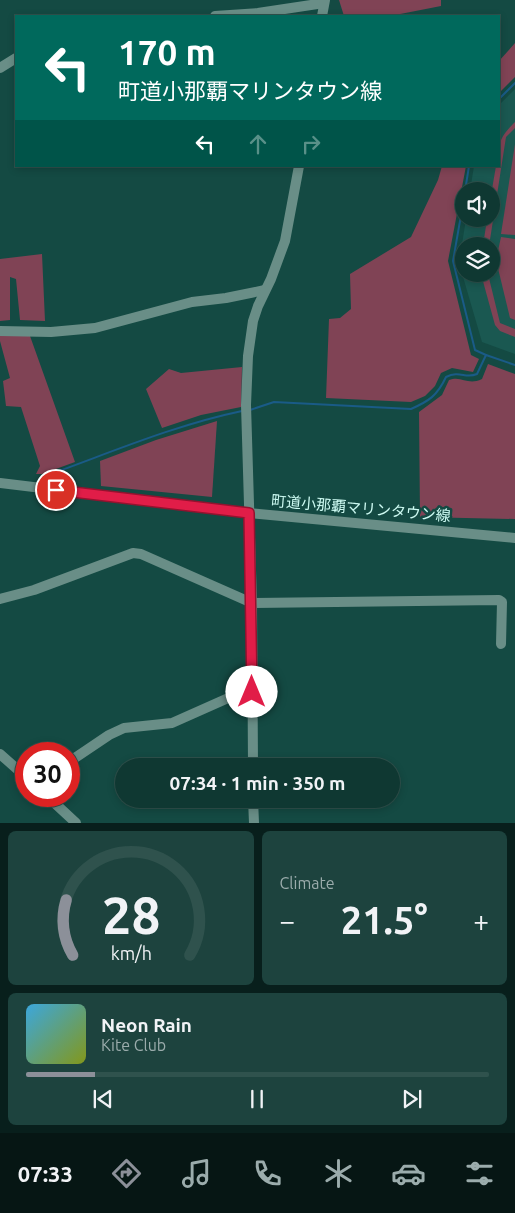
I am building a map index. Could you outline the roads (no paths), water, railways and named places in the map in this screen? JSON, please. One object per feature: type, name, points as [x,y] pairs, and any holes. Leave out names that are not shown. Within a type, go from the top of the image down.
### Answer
[{"type":"street","points":[[229,15],[258,13],[324,2],[322,15]]},
{"type":"street","points":[[0,68],[15,59]]},
{"type":"street","points":[[253,758],[252,603],[246,410],[248,356],[253,321],[285,240],[299,167]]},
{"type":"street","points":[[0,331],[51,332],[95,328],[192,302],[226,298],[265,290]]},
{"type":"street","name":"町道小那覇マリンタウン線","points":[[0,483],[249,513],[515,538]]},
{"type":"street","points":[[0,598],[34,590],[132,553],[141,554],[252,603],[499,600],[502,602],[501,644]]},
{"type":"street","points":[[80,755],[124,728],[172,723],[235,695],[252,692]]},
{"type":"street","points":[[0,754],[15,767]]},
{"type":"street","points":[[59,807],[76,823]]},
{"type":"street","points":[[253,808],[254,823]]},
{"type":"waterway","points":[[500,98],[515,83]]},
{"type":"waterway","points":[[466,182],[469,167]]},
{"type":"waterway","points":[[459,227],[453,261],[475,350],[486,355]]},
{"type":"waterway","points":[[250,410],[274,402],[411,409],[432,397],[446,377],[455,374],[469,376],[477,374],[486,355],[515,365]]},
{"type":"waterway","points":[[48,475],[168,431],[242,411]]}]
